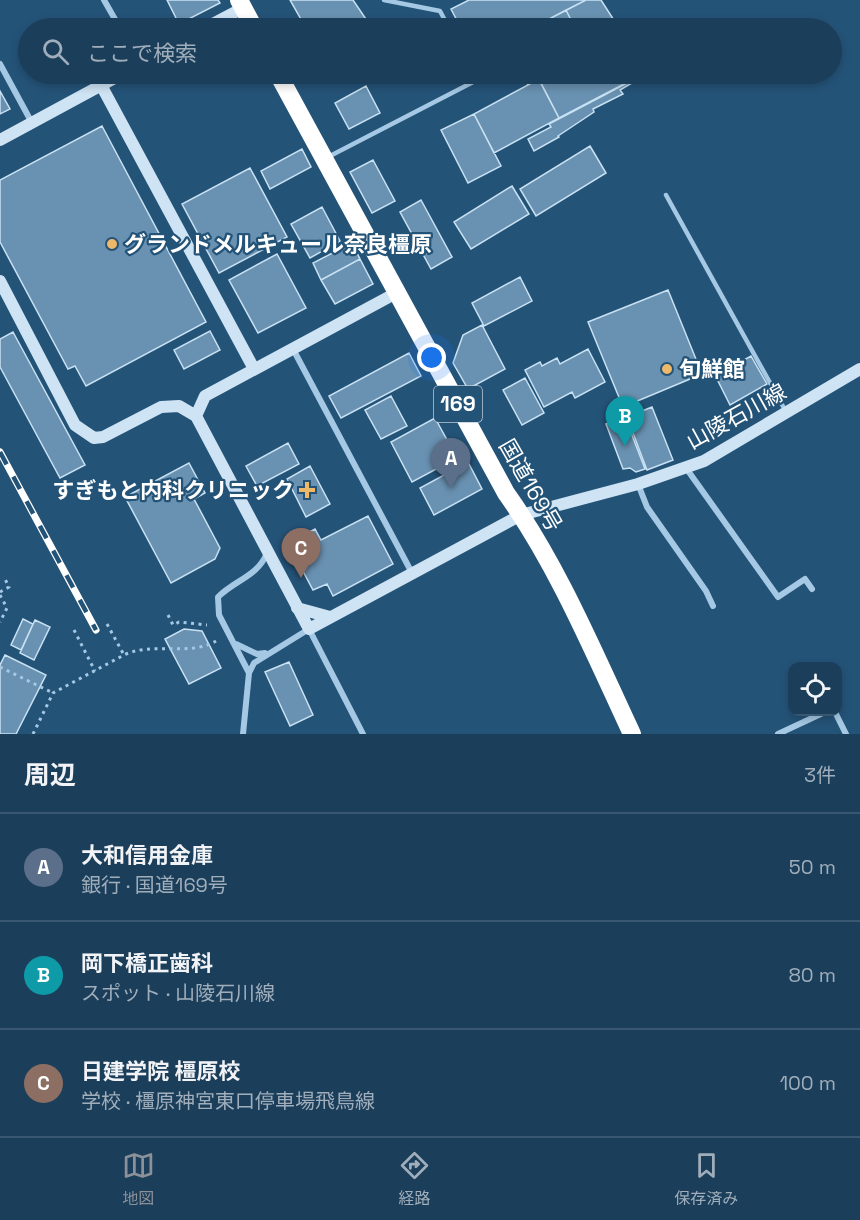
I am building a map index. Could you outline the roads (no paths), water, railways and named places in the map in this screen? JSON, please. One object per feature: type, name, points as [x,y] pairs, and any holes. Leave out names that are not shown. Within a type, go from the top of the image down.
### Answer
[{"type":"highway","points":[[241,4],[249,18]]},
{"type":"highway","name":"国道169号","points":[[284,84],[580,625],[632,734]]},
{"type":"street","points":[[104,0],[114,18]]},
{"type":"street","points":[[220,18],[241,4]]},
{"type":"street","points":[[0,64],[32,123]]},
{"type":"street","points":[[0,140],[101,85],[254,369]]},
{"type":"street","points":[[0,281],[75,425],[94,438],[103,437],[161,407],[178,406],[196,416],[363,734]]},
{"type":"street","points":[[196,416],[205,396],[398,292]]},
{"type":"street","points":[[293,348],[412,573]]},
{"type":"street","name":"山陵石川線","points":[[309,630],[521,515],[638,484],[704,461],[860,369]]},
{"type":"street","points":[[686,467],[778,597],[805,579],[812,589]]},
{"type":"street","points":[[638,484],[647,507],[706,591],[713,606]]},
{"type":"street","points":[[249,673],[219,615],[218,597],[233,584],[254,573],[262,565],[268,553]]},
{"type":"street","points":[[297,608],[330,617]]},
{"type":"street","points":[[243,734],[249,673],[254,663],[309,630]]},
{"type":"street","points":[[233,642],[257,654],[269,652]]},
{"type":"street","points":[[778,734],[815,716]]},
{"type":"street","points":[[837,716],[846,734]]},
{"type":"lane","points":[[384,0],[440,11],[444,18]]},
{"type":"lane","points":[[325,159],[469,84]]},
{"type":"lane","points":[[666,195],[787,412]]},
{"type":"railway","points":[[0,452],[96,630]]},
{"type":"place","name":"グランドメルキュール奈良橿原","points":[[112,244]]},
{"type":"place","name":"旬鮮館","points":[[667,369]]},
{"type":"place","name":"岡下橋正歯科","points":[[625,446]]},
{"type":"place","name":"大和信用金庫","points":[[451,488]]},
{"type":"place","name":"すぎもと内科クリニック","points":[[307,490]]},
{"type":"place","name":"日建学院 橿原校","points":[[301,578]]}]
